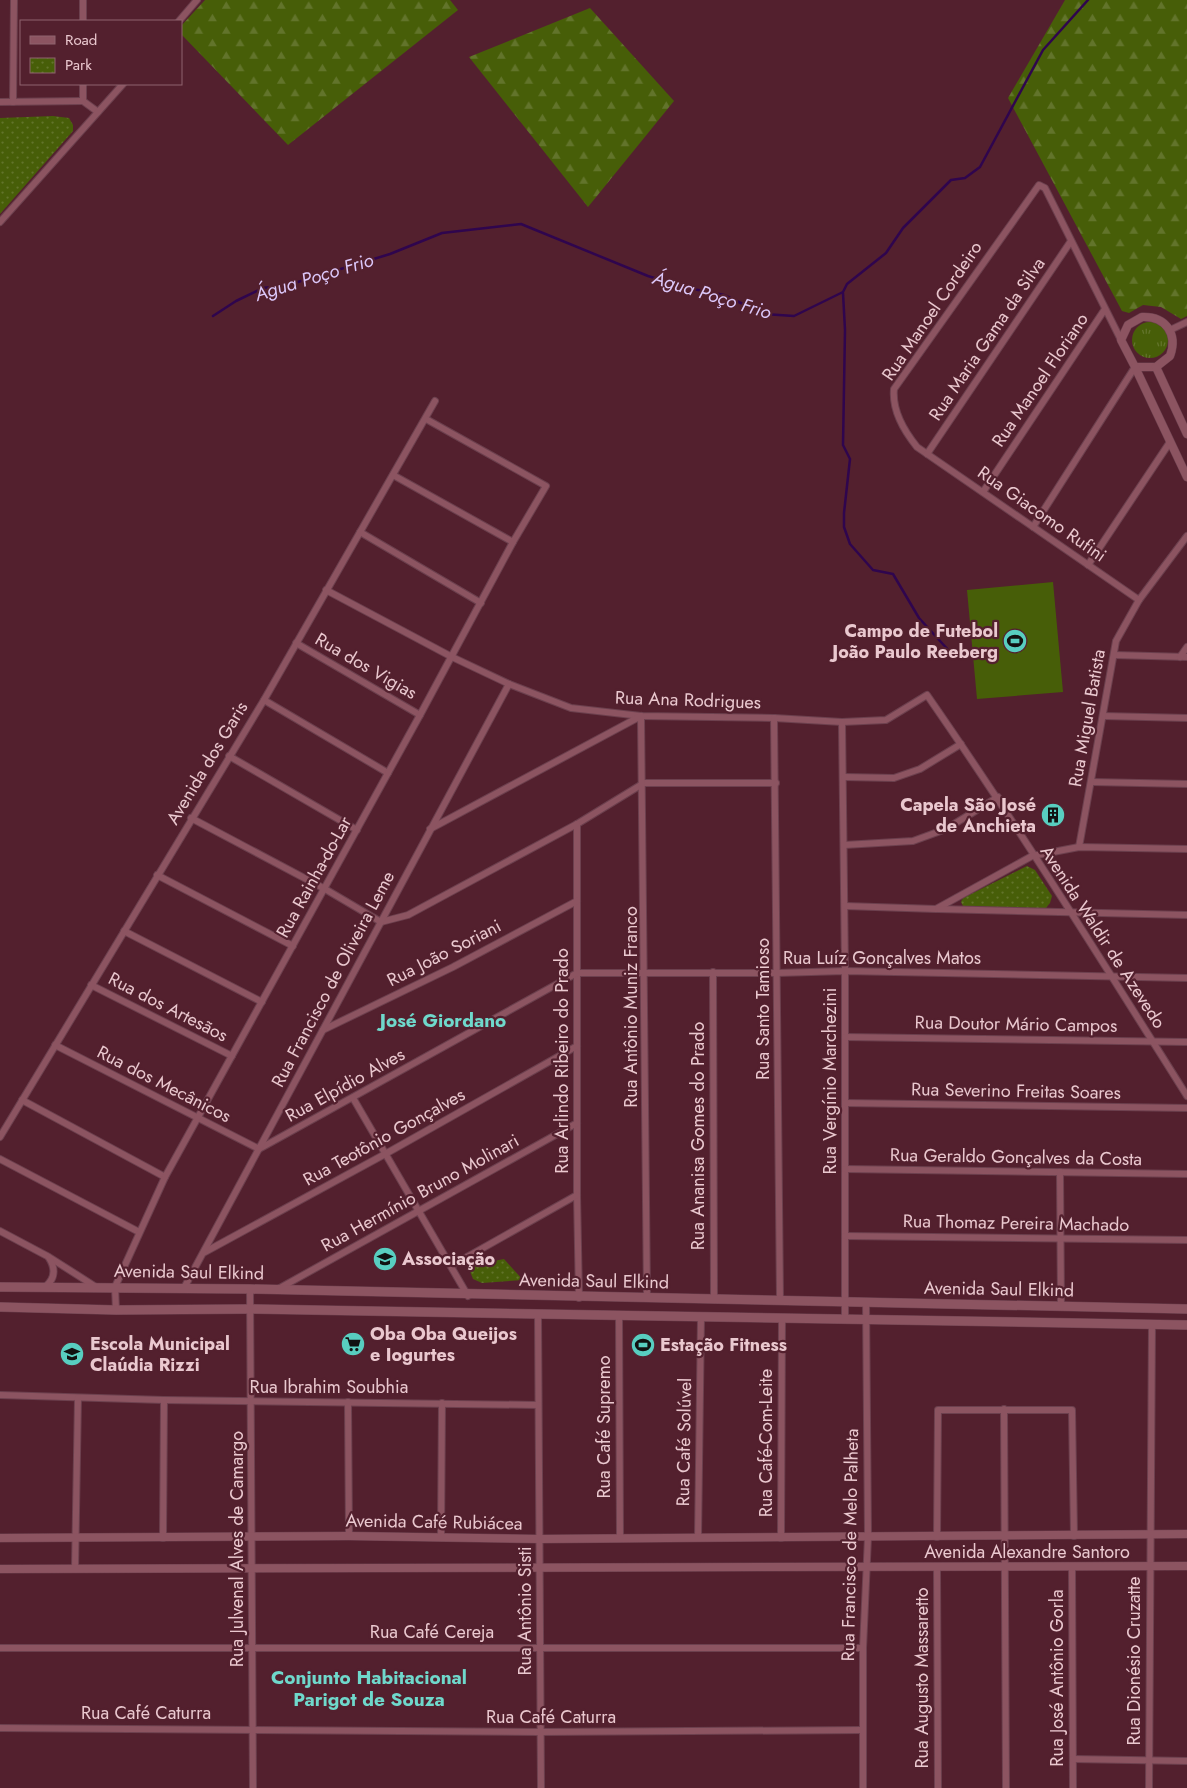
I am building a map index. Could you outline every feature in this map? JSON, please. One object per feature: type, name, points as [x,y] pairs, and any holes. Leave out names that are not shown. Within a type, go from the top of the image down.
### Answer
[{"type":"main road","name":"Avenida Saul Elkind","points":[[0,1287],[250,1289],[468,1296],[780,1300],[1187,1309]]},
{"type":"main road","name":"Avenida Saul Elkind","points":[[0,1307],[116,1310],[250,1309],[1187,1325]]},
{"type":"main road","points":[[1125,1324],[1126,1308]]},
{"type":"street","points":[[13,102],[14,0]]},
{"type":"street","points":[[83,0],[83,20]]},
{"type":"street","points":[[180,20],[197,0]]},
{"type":"street","points":[[83,85],[83,102]]},
{"type":"street","points":[[0,222],[122,85]]},
{"type":"street","points":[[0,102],[83,102],[98,112]]},
{"type":"street","name":"Rua Manoel Cordeiro","points":[[927,454],[917,447],[907,432],[897,411],[894,389],[1036,186],[1045,188],[1071,241]]},
{"type":"street","points":[[1071,241],[1135,367],[1187,477]]},
{"type":"street","name":"Rua Maria Gama da Silva","points":[[927,454],[1071,241]]},
{"type":"street","name":"Rua Manoel Floriano","points":[[983,492],[1105,309]]},
{"type":"street","points":[[1121,340],[1128,325],[1142,317],[1158,319],[1170,330],[1173,347],[1170,356],[1156,367],[1135,367]]},
{"type":"street","points":[[1170,330],[1187,322]]},
{"type":"street","points":[[1033,527],[1135,367]]},
{"type":"street","points":[[1156,367],[1187,434]]},
{"type":"street","name":"Avenida dos Garis","points":[[0,1137],[264,700],[435,401]]},
{"type":"street","name":"Rua Rainha-do-Lar","points":[[116,1287],[165,1177],[325,889],[513,542],[546,486],[426,418]]},
{"type":"street","points":[[1088,564],[1170,442]]},
{"type":"street","name":"Rua Giacomo Rufini","points":[[927,454],[1139,600]]},
{"type":"street","points":[[394,475],[513,542]]},
{"type":"street","points":[[360,532],[481,603]]},
{"type":"street","name":"Rua Miguel Batista","points":[[1079,847],[1118,636],[1139,600],[1187,536]]},
{"type":"street","name":"Rua Ana Rodrigues","points":[[326,590],[452,657],[509,684],[571,708],[642,716],[774,718],[842,722],[886,720],[927,695]]},
{"type":"street","name":"Rua dos Vigias","points":[[296,643],[420,715]]},
{"type":"street","points":[[1114,655],[1183,657],[1187,647]]},
{"type":"street","name":"Rua Francisco de Oliveira Leme","points":[[184,1288],[509,684]]},
{"type":"street","name":"Avenida Waldir de Azevedo","points":[[927,695],[998,797],[1032,856],[1071,913],[1187,1096]]},
{"type":"street","points":[[264,700],[388,773]]},
{"type":"street","points":[[430,829],[642,716]]},
{"type":"street","name":"Rua Antônio Muniz Franco","points":[[642,716],[646,972],[647,1298]]},
{"type":"street","points":[[1103,716],[1187,718]]},
{"type":"street","name":"Rua Santo Tamioso","points":[[774,718],[780,1300]]},
{"type":"street","name":"Rua Vergínio Marchezini","points":[[842,722],[845,906],[845,1319]]},
{"type":"street","points":[[844,777],[894,778],[920,769],[961,744]]},
{"type":"street","points":[[229,756],[357,830]]},
{"type":"street","points":[[1092,782],[1187,784]]},
{"type":"street","points":[[191,818],[325,889],[381,922],[408,915],[577,824],[644,783],[776,783]]},
{"type":"street","points":[[844,844],[913,841],[946,829],[998,797]]},
{"type":"street","name":"Rua Arlindo Ribeiro do Prado","points":[[577,824],[577,1195],[579,1298]]},
{"type":"street","points":[[936,909],[1032,856],[1079,847],[1187,849]]},
{"type":"street","points":[[157,875],[293,946]]},
{"type":"street","name":"Rua João Soriani","points":[[323,1030],[453,967],[577,901]]},
{"type":"street","points":[[845,906],[1187,915]]},
{"type":"street","points":[[124,930],[262,1002]]},
{"type":"street","name":"Rua Luíz Gonçalves Matos","points":[[577,973],[713,972],[778,974],[845,971],[1187,978]]},
{"type":"street","name":"Rua Ananisa Gomes do Prado","points":[[713,972],[714,1299]]},
{"type":"street","name":"Rua Elpídio Alves","points":[[259,1149],[577,973]]},
{"type":"street","name":"Rua dos Artesãos","points":[[91,984],[232,1056]]},
{"type":"street","name":"Rua Doutor Mário Campos","points":[[845,1036],[1187,1042]]},
{"type":"street","name":"Rua dos Mecânicos","points":[[55,1045],[198,1116],[259,1149]]},
{"type":"street","name":"Rua Teotônio Gonçalves","points":[[203,1252],[387,1153],[577,1046]]},
{"type":"street","points":[[353,1098],[387,1153],[468,1296]]},
{"type":"street","points":[[22,1100],[165,1177]]},
{"type":"street","name":"Rua Severino Freitas Soares","points":[[845,1104],[1187,1108]]},
{"type":"street","name":"Rua Hermínio Bruno Molinari","points":[[277,1290],[577,1123]]},
{"type":"street","points":[[0,1159],[139,1232]]},
{"type":"street","name":"Rua Geraldo Gonçalves da Costa","points":[[845,1169],[1187,1174]]},
{"type":"street","points":[[1060,1172],[1061,1307]]},
{"type":"street","points":[[451,1266],[577,1195]]},
{"type":"street","points":[[0,1231],[49,1257],[96,1287]]},
{"type":"street","name":"Rua Thomaz Pereira Machado","points":[[845,1236],[1187,1240]]},
{"type":"street","points":[[45,1287],[51,1282],[53,1276],[54,1266],[49,1257]]},
{"type":"street","points":[[116,1287],[116,1310]]},
{"type":"street","name":"Rua Julvenal Alves de Camargo","points":[[250,1289],[253,1788]]},
{"type":"street","name":"Rua Francisco de Melo Palheta","points":[[863,1788],[864,1648],[868,1537],[866,1302]]},
{"type":"street","name":"Rua Antônio Sisti","points":[[538,1314],[541,1788]]},
{"type":"street","name":"Rua Café Supremo","points":[[619,1315],[620,1538]]},
{"type":"street","name":"Rua Café Solúvel","points":[[698,1538],[701,1317]]},
{"type":"street","name":"Rua Café-Com-Leite","points":[[781,1538],[782,1318]]},
{"type":"street","name":"Rua Dionésio Cruzatte","points":[[1149,1788],[1152,1324]]},
{"type":"street","name":"Rua Ibrahim Soubhia","points":[[0,1396],[538,1405]]},
{"type":"street","points":[[75,1569],[78,1398]]},
{"type":"street","points":[[163,1538],[164,1400]]},
{"type":"street","points":[[348,1402],[349,1536]]},
{"type":"street","points":[[441,1537],[442,1403]]},
{"type":"street","points":[[1004,1409],[1006,1788]]},
{"type":"street","points":[[937,1537],[938,1410],[1004,1409],[1072,1410],[1074,1536]]},
{"type":"street","name":"Avenida Alexandre Santoro","points":[[868,1537],[1187,1534]]},
{"type":"street","name":"Avenida Café Rubiácea","points":[[0,1538],[349,1536],[539,1539],[868,1537]]},
{"type":"street","name":"Avenida Alexandre Santoro","points":[[866,1568],[1187,1566]]},
{"type":"street","name":"Rua José Antônio Gorla","points":[[1072,1567],[1073,1788]]},
{"type":"street","points":[[0,1569],[866,1568]]},
{"type":"street","name":"Rua Augusto Massaretto","points":[[937,1568],[938,1788]]},
{"type":"street","name":"Rua Café Cereja","points":[[0,1648],[864,1648]]},
{"type":"street","name":"Rua Café Caturra","points":[[0,1728],[253,1728],[540,1732],[863,1730]]},
{"type":"street","points":[[1073,1759],[1149,1762],[1187,1761]]},
{"type":"green space","points":[[205,0],[450,0],[458,10],[288,145],[182,35],[182,25]]},
{"type":"green space","points":[[1065,0],[1187,0],[1187,316],[1181,319],[1161,307],[1143,305],[1129,313],[1122,311],[1008,98]]},
{"type":"green space","points":[[590,8],[674,101],[588,207],[469,57]]},
{"type":"green space","points":[[53,116],[69,118],[73,125],[73,131],[0,214],[0,118]]},
{"type":"green space","points":[[1150,322],[1157,323],[1163,327],[1167,333],[1167,347],[1163,353],[1157,357],[1150,358],[1143,357],[1137,353],[1133,347],[1132,340],[1133,333],[1137,327],[1143,323]]},
{"type":"green space","name":"Campo de Futebol João Paulo Reeberg","points":[[1053,582],[1063,692],[977,699],[967,590]]},
{"type":"green space","points":[[1027,866],[1035,870],[1052,896],[1050,903],[1045,909],[963,906],[961,902],[963,898]]},
{"type":"green space","points":[[504,1259],[523,1280],[482,1283],[473,1279],[468,1266]]},
{"type":"waterway","name":"Água Poço Frio","points":[[213,316],[236,301],[263,288],[288,285],[390,254],[442,233],[521,224],[648,276],[683,287],[724,295],[764,314],[794,316],[843,292],[847,284],[886,253],[903,228],[951,180],[965,178],[980,167],[1043,50],[1088,0]]},
{"type":"waterway","points":[[843,293],[845,330],[843,445],[850,459],[844,527],[850,544],[873,570],[893,574],[919,618],[951,653]]},
{"type":"place","name":"Campo de Futebol João Paulo Reeberg","points":[[1015,641]]},
{"type":"place","name":"Capela São José de Anchieta","points":[[1053,815]]},
{"type":"place","name":"Associação","points":[[385,1259]]},
{"type":"place","name":"Oba Oba Queijos e Iogurtes","points":[[353,1344]]},
{"type":"place","name":"Estação Fitness","points":[[643,1345]]},
{"type":"place","name":"Escola Municipal Claúdia Rizzi","points":[[72,1354]]},
{"type":"district","name":"José Giordano","points":[[443,1020]]},
{"type":"district","name":"Conjunto Habitacional Parigot de Souza","points":[[369,1688]]}]
